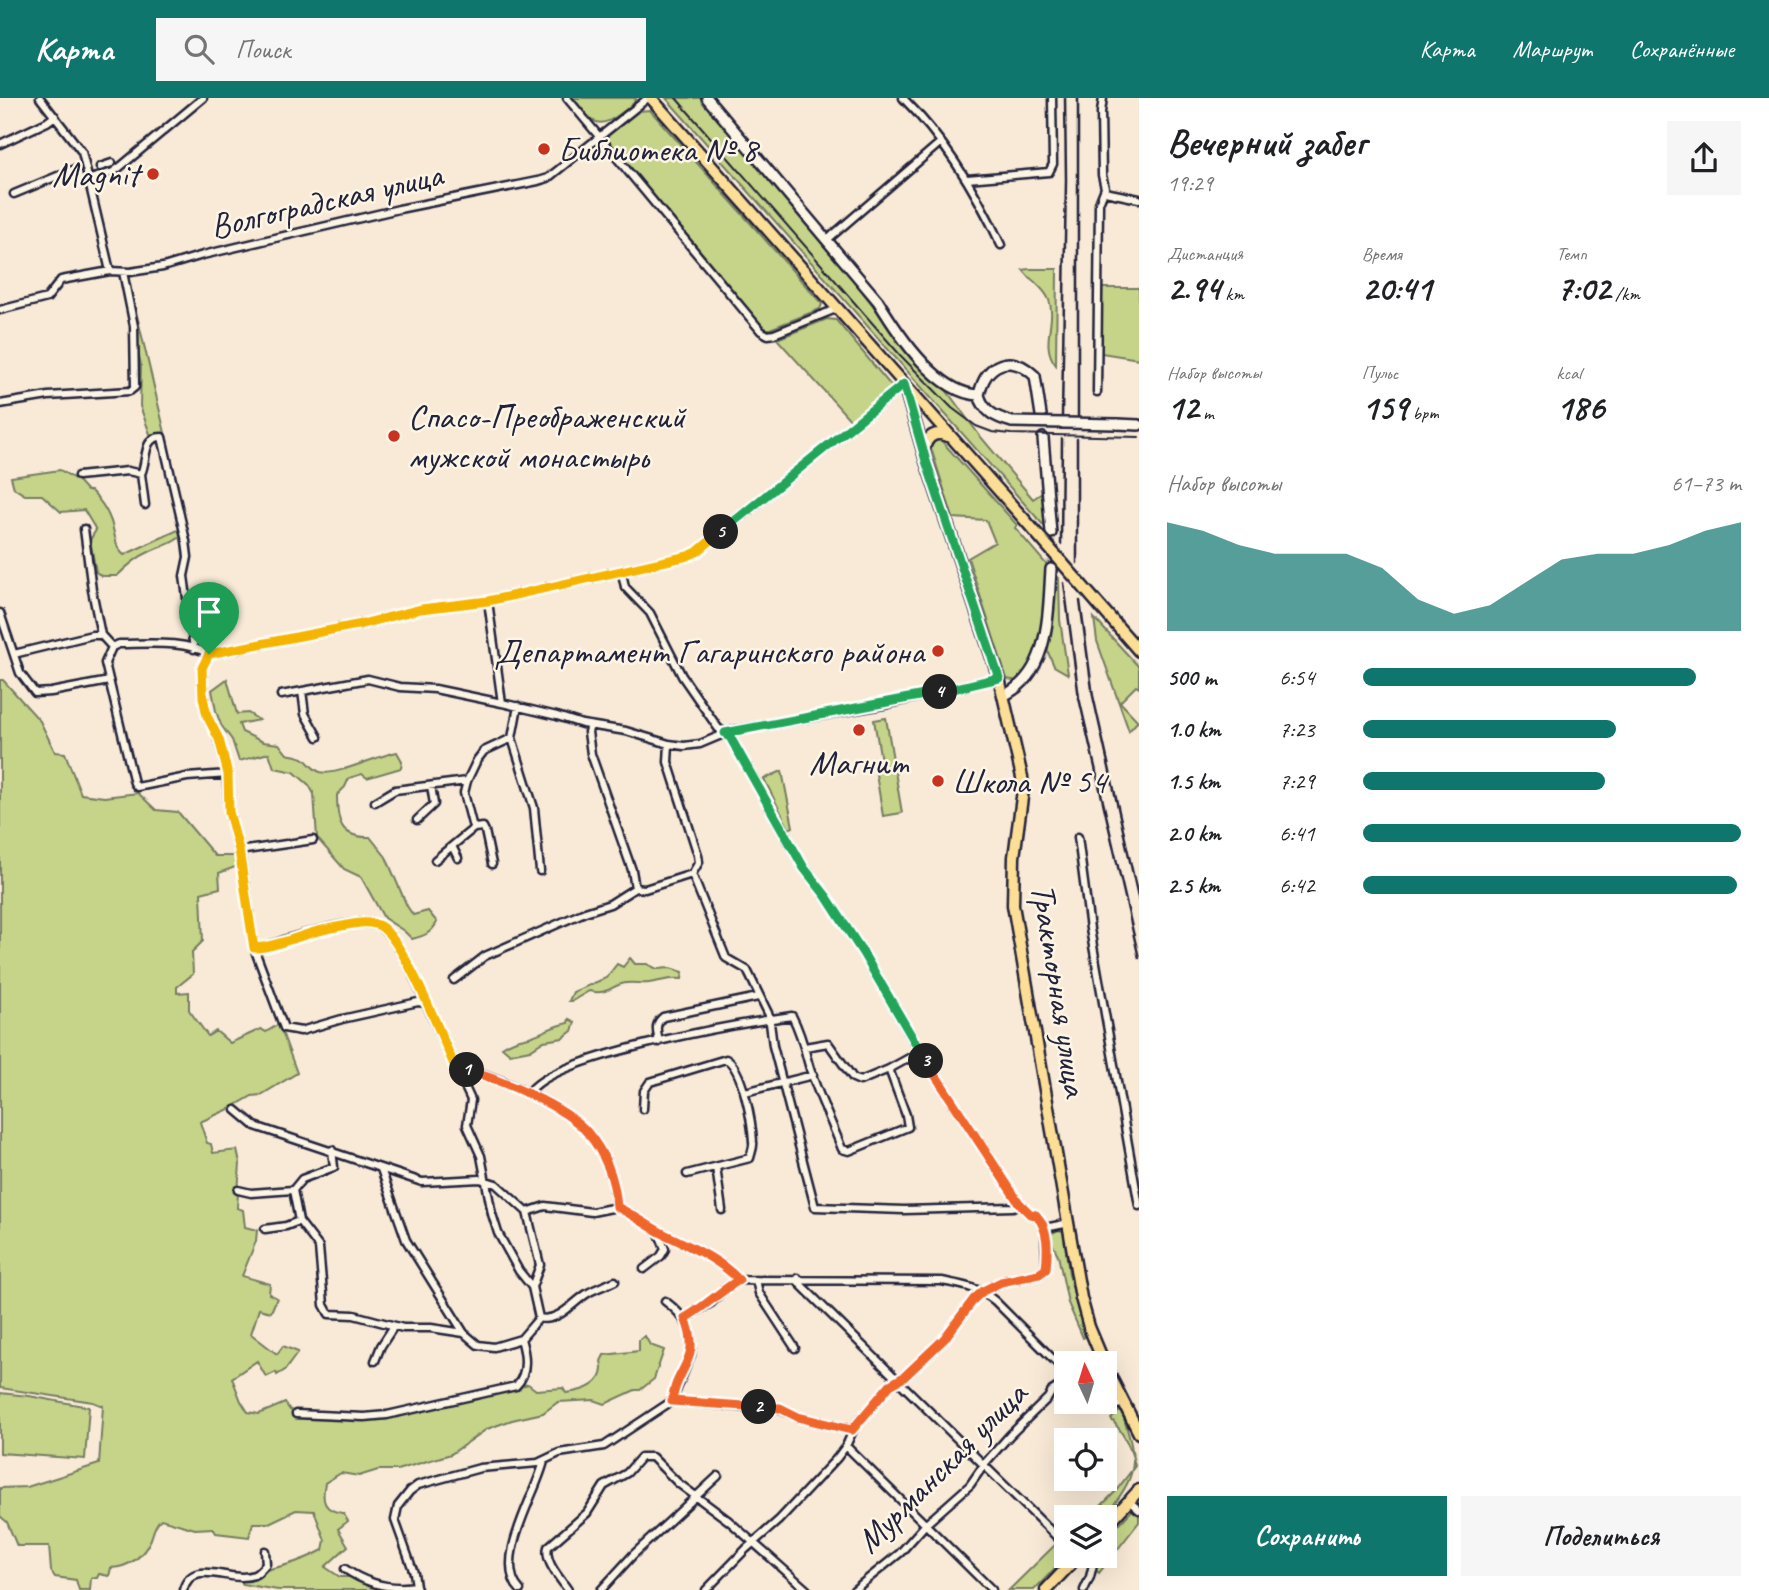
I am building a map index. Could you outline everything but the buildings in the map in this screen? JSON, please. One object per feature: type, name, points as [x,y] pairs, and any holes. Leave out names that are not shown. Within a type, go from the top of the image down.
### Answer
[{"type":"main road","points":[[650,98],[1139,651]]},
{"type":"main road","name":"Тракторная улица","points":[[904,384],[999,678],[1022,777],[1023,790],[1014,857],[1013,905],[1081,1298],[1099,1351]]},
{"type":"main road","points":[[924,450],[926,441],[934,435],[941,433],[949,436]]},
{"type":"main road","name":"Тракторная улица","points":[[1117,1388],[1139,1433]]},
{"type":"main road","points":[[1117,1515],[1139,1490]]},
{"type":"main road","points":[[1046,1590],[1067,1568]]},
{"type":"street","points":[[40,98],[82,152],[110,271]]},
{"type":"street","points":[[90,179],[120,167],[202,98]]},
{"type":"street","points":[[567,98],[761,331],[768,335],[774,334],[836,309]]},
{"type":"street","name":"Волгоградская улица","points":[[0,310],[47,298],[61,280],[110,271],[163,267],[386,212],[548,178],[650,98]]},
{"type":"street","points":[[707,98],[878,301],[927,367],[954,390],[979,395]]},
{"type":"street","points":[[903,98],[941,142],[967,179],[1001,245]]},
{"type":"street","points":[[967,179],[1049,172],[1053,164],[1052,98]]},
{"type":"street","points":[[1097,391],[1099,203],[1105,192],[1102,175],[1103,98]]},
{"type":"street","points":[[0,144],[55,116]]},
{"type":"street","points":[[827,240],[941,142]]},
{"type":"street","points":[[100,167],[112,163]]},
{"type":"street","points":[[14,194],[77,168]]},
{"type":"street","points":[[1105,192],[1139,199]]},
{"type":"street","points":[[0,404],[48,396],[130,391],[135,387],[134,326],[123,272]]},
{"type":"street","points":[[1041,415],[1035,376],[1020,365],[1005,363],[986,376],[979,395],[985,409],[994,416],[1012,422],[1139,425]]},
{"type":"street","points":[[228,774],[187,777],[137,788],[109,681],[106,659],[113,647],[119,644],[140,644],[194,649],[209,654],[362,624],[421,609],[488,601],[622,573],[697,552],[904,384]]},
{"type":"street","points":[[145,505],[141,474],[148,442],[152,438],[162,437],[186,541],[188,557],[184,576],[194,649]]},
{"type":"street","points":[[1043,438],[1051,533]]},
{"type":"street","points":[[78,476],[128,471],[141,474]]},
{"type":"street","points":[[84,529],[101,635],[113,647]]},
{"type":"street","points":[[1003,696],[1017,689],[1028,677],[1040,654],[1051,569]]},
{"type":"street","points":[[622,573],[625,587],[650,613],[682,676],[718,728],[730,737],[804,868],[855,941],[920,1052],[1019,1203],[1030,1214],[1036,1215],[1045,1227],[1046,1269],[1039,1274],[1001,1282],[974,1299],[944,1339],[890,1385],[852,1430],[846,1446],[779,1520],[706,1590]]},
{"type":"street","points":[[488,601],[502,703]]},
{"type":"street","points":[[0,614],[20,673],[34,692],[41,694],[109,681]]},
{"type":"street","points":[[14,654],[101,635]]},
{"type":"street","points":[[209,654],[202,668],[203,697],[207,716],[219,739],[228,774],[229,812],[239,850],[254,948],[284,1028],[301,1031],[342,1019],[418,1002],[426,1003]]},
{"type":"street","points":[[281,695],[368,679],[400,687],[435,689],[518,706],[590,726],[626,731],[684,746],[700,744],[725,733],[889,704],[999,678]]},
{"type":"street","points":[[302,691],[305,715],[318,737]]},
{"type":"street","points":[[518,706],[512,737],[534,808],[540,871]]},
{"type":"street","points":[[590,726],[588,732],[591,754],[632,870],[635,888]]},
{"type":"street","points":[[474,828],[464,793],[467,781],[484,751],[512,737]]},
{"type":"street","points":[[454,980],[485,956],[585,912],[610,904],[635,888],[645,889],[692,874],[699,862],[698,855],[668,762],[669,744]]},
{"type":"street","points":[[375,802],[395,790],[467,781]]},
{"type":"street","points":[[417,820],[434,804],[431,786]]},
{"type":"street","points":[[435,860],[453,848],[460,838],[474,828],[483,827],[492,864]]},
{"type":"street","points":[[1078,837],[1090,929],[1139,1206]]},
{"type":"street","points":[[239,850],[313,840]]},
{"type":"street","points":[[453,848],[458,858]]},
{"type":"street","points":[[692,874],[726,958],[747,970],[770,1019],[773,1046],[815,1207],[904,1210],[1013,1207],[1019,1203]]},
{"type":"street","points":[[254,948],[316,931],[374,923],[392,938],[412,972],[471,1100],[467,1125],[481,1156],[492,1214],[498,1233],[519,1271],[532,1287],[539,1318]]},
{"type":"street","points":[[659,1042],[657,1026],[663,1017],[758,997]]},
{"type":"street","points":[[528,1093],[532,1087],[571,1066],[607,1054],[762,1019],[792,1016],[842,1149],[849,1151],[908,1127],[889,1069]]},
{"type":"street","points":[[805,1047],[828,1043],[855,1081],[889,1069],[920,1052]]},
{"type":"street","points":[[643,1109],[644,1091],[650,1082],[726,1059],[734,1066],[745,1092],[754,1144],[750,1158],[687,1174]]},
{"type":"street","points":[[455,1067],[528,1093],[587,1131],[614,1182],[617,1207]]},
{"type":"street","points":[[745,1092],[813,1075]]},
{"type":"street","points":[[236,1110],[255,1126],[422,1182],[487,1180],[496,1184],[527,1212],[540,1265],[532,1287]]},
{"type":"street","points":[[238,1189],[251,1193],[293,1189],[302,1179],[334,1167],[332,1150]]},
{"type":"street","points":[[716,1167],[722,1210]]},
{"type":"street","points":[[380,1168],[406,1240],[464,1333],[478,1345],[494,1347],[521,1339],[539,1318]]},
{"type":"street","points":[[293,1189],[299,1221],[319,1247],[326,1311],[329,1314],[354,1314],[394,1326],[464,1333]]},
{"type":"street","points":[[527,1212],[545,1206],[592,1212],[617,1207],[728,1268],[739,1280]]},
{"type":"street","points":[[265,1229],[299,1221]]},
{"type":"street","points":[[1045,1227],[1069,1223]]},
{"type":"street","points":[[643,1269],[661,1256],[665,1249],[658,1231]]},
{"type":"street","points":[[798,1278],[799,1283],[839,1324],[1054,1534]]},
{"type":"street","points":[[685,1318],[711,1303],[739,1280],[798,1278],[942,1281],[983,1291],[1054,1360]]},
{"type":"street","points":[[539,1318],[547,1320],[556,1317],[587,1293],[615,1280]]},
{"type":"street","points":[[757,1280],[759,1293],[795,1348]]},
{"type":"street","points":[[345,1569],[362,1581],[380,1586],[399,1590],[417,1588],[394,1520],[398,1506],[418,1485],[480,1468],[544,1461],[559,1453],[604,1446],[672,1401],[691,1355],[690,1335],[685,1318],[665,1301]]},
{"type":"street","points":[[375,1361],[394,1326]]},
{"type":"street","points":[[296,1414],[364,1417],[387,1415],[516,1386],[525,1371],[521,1339]]},
{"type":"street","name":"Мурманская улица","points":[[854,1590],[900,1553],[926,1524],[970,1485],[1054,1390]]},
{"type":"street","points":[[672,1401],[753,1408],[774,1407],[798,1417],[852,1430]]},
{"type":"street","points":[[1117,1406],[1125,1402]]},
{"type":"street","points":[[846,1446],[992,1590]]},
{"type":"street","points":[[568,1590],[548,1560],[548,1547],[587,1513],[604,1486],[627,1473],[642,1457],[652,1457],[696,1498],[729,1521],[807,1590]]},
{"type":"street","points":[[520,1590],[515,1584],[510,1561],[524,1510],[544,1461]]},
{"type":"street","points":[[601,1590],[634,1555],[719,1476]]},
{"type":"street","points":[[1130,1502],[1139,1510]]},
{"type":"street","points":[[183,1590],[188,1578],[196,1573],[244,1577],[256,1574],[266,1564],[265,1551]]},
{"type":"street","points":[[1084,1590],[1091,1568]]},
{"type":"green space","points":[[573,98],[636,99],[612,120],[599,123],[589,117]]},
{"type":"green space","points":[[666,98],[702,98],[828,246],[887,324],[943,386],[980,436],[1033,499],[1045,491],[1045,527]]},
{"type":"green space","points":[[650,110],[822,304],[820,309],[765,329],[608,140],[608,136],[639,111]]},
{"type":"green space","points":[[1057,269],[1056,365],[1051,357],[1048,341],[1051,316],[1049,300],[1044,291],[1023,270]]},
{"type":"green space","points":[[129,282],[165,433],[160,435],[150,434],[140,406],[141,365]]},
{"type":"green space","points":[[1095,288],[1139,288],[1139,359],[1095,352]]},
{"type":"green space","points":[[827,319],[836,320],[892,387],[891,391],[852,422],[777,339]]},
{"type":"green space","points":[[939,438],[1017,525],[1015,528],[1047,565],[1044,610],[1038,644],[1026,672],[1017,681],[1007,679],[968,558],[995,542],[986,520],[953,518],[930,445],[933,440]]},
{"type":"green space","points":[[60,470],[78,481],[87,491],[91,491],[99,500],[112,523],[116,543],[124,555],[180,529],[180,537],[140,557],[117,576],[101,576],[96,572],[90,540],[96,530],[84,510],[61,512],[42,495],[25,495],[14,488],[11,477]]},
{"type":"green space","points":[[1055,573],[1059,578],[1060,620],[1068,674],[1054,666],[1047,650]]},
{"type":"green space","points":[[1094,618],[1139,667],[1139,688],[1136,686],[1120,702],[1138,721],[1129,731],[1097,641]]},
{"type":"green space","points":[[227,679],[237,714],[248,713],[259,720],[239,724],[242,732],[263,742],[279,744],[287,754],[303,758],[320,772],[346,769],[397,752],[402,761],[401,768],[367,778],[362,774],[349,778],[337,795],[338,813],[346,831],[360,837],[370,837],[386,857],[413,915],[428,911],[437,922],[430,931],[412,939],[384,918],[361,877],[344,869],[317,838],[314,794],[309,785],[294,772],[274,768],[269,753],[239,761],[232,740],[221,725],[212,690]]},
{"type":"green space","points":[[0,680],[3,680],[40,721],[55,752],[65,753],[81,794],[104,797],[138,793],[156,810],[178,812],[215,856],[235,856],[238,866],[219,873],[220,888],[201,893],[203,941],[192,952],[193,974],[177,987],[177,993],[189,992],[189,1010],[208,1036],[216,1031],[230,1043],[261,1029],[266,1032],[279,1024],[297,1073],[261,1095],[252,1096],[200,1122],[213,1153],[237,1150],[240,1163],[237,1208],[243,1210],[245,1227],[257,1230],[256,1241],[242,1276],[270,1284],[269,1294],[277,1298],[271,1312],[259,1309],[251,1334],[277,1354],[283,1346],[298,1352],[285,1370],[277,1375],[276,1372],[266,1377],[257,1361],[232,1378],[248,1412],[259,1414],[285,1403],[290,1410],[296,1411],[296,1414],[390,1417],[528,1384],[536,1390],[563,1388],[566,1393],[573,1392],[587,1388],[597,1381],[601,1375],[604,1355],[639,1351],[639,1340],[645,1336],[650,1345],[664,1350],[654,1379],[640,1390],[605,1404],[594,1400],[558,1402],[543,1413],[487,1429],[451,1454],[397,1470],[378,1470],[359,1476],[341,1473],[325,1483],[325,1504],[332,1510],[343,1513],[348,1521],[338,1529],[348,1546],[325,1567],[340,1577],[364,1577],[385,1585],[384,1590],[278,1590],[242,1584],[244,1573],[285,1566],[323,1550],[325,1540],[314,1511],[296,1510],[269,1523],[253,1523],[249,1537],[216,1533],[213,1528],[195,1529],[161,1519],[140,1556],[124,1566],[111,1568],[109,1576],[99,1574],[97,1578],[91,1578],[90,1590],[79,1590],[76,1580],[55,1577],[51,1571],[49,1546],[17,1546],[7,1522],[0,1516],[0,1488],[27,1487],[99,1464],[103,1406],[93,1402],[0,1388]]},
{"type":"green space","points":[[886,718],[902,813],[883,816],[874,762],[881,760],[874,720]]},
{"type":"green space","points":[[782,771],[793,827],[789,829],[764,779]]},
{"type":"green space","points":[[630,958],[635,964],[683,972],[682,979],[626,983],[605,991],[589,991],[569,1001],[573,992],[606,978],[617,964],[623,967]]},
{"type":"green space","points":[[569,1019],[575,1022],[572,1031],[563,1038],[544,1041],[530,1050],[510,1054],[502,1047],[568,1023]]},
{"type":"green space","points":[[1058,1230],[1063,1231],[1069,1274],[1085,1337],[1083,1338],[1068,1303],[1058,1255],[1048,1235]]},
{"type":"green space","points":[[0,1393],[89,1407],[85,1459],[0,1453]]},
{"type":"green space","points":[[1121,1409],[1133,1457],[1123,1435],[1111,1419]]},
{"type":"green space","points":[[1132,1470],[1124,1490],[1113,1505],[1102,1505]]},
{"type":"green space","points":[[1139,1503],[1139,1522],[1117,1550],[1117,1526]]},
{"type":"green space","points":[[1054,1546],[1055,1568],[1034,1590],[1009,1590]]},
{"type":"tunnel","points":[[1051,533],[1051,569]]},
{"type":"tram line","points":[[676,98],[901,356],[952,408],[976,426],[992,432],[1011,434],[1139,437]]},
{"type":"railway","points":[[1062,416],[1065,98]]},
{"type":"railway","points":[[1078,98],[1078,416]]},
{"type":"railway","points":[[1061,544],[1062,439]]},
{"type":"railway","points":[[1077,439],[1077,563]]},
{"type":"railway","points":[[1064,583],[1079,698],[1139,958]]},
{"type":"railway","points":[[1080,601],[1093,696],[1139,901]]},
{"type":"place","name":"Библиотека № 8","points":[[544,149]]},
{"type":"place","name":"Magnit","points":[[153,174]]},
{"type":"place","name":"Спасо-Преображенский мужской монастырь","points":[[394,436]]},
{"type":"place","name":"Департамент Гагаринского района","points":[[938,651]]},
{"type":"place","name":"Магнит","points":[[859,730]]},
{"type":"place","name":"Школа № 54","points":[[938,781]]},
{"type":"route","points":[[904,384],[926,461],[999,678],[889,704],[725,733],[730,737],[804,868],[826,896],[863,953],[920,1052],[1019,1203],[1025,1211],[1041,1220],[1045,1227],[1046,1269],[1039,1274],[1001,1282],[983,1291],[944,1339],[904,1377],[890,1385],[852,1430],[798,1417],[774,1407],[753,1408],[672,1401],[691,1355],[690,1335],[685,1318],[711,1303],[739,1280],[728,1268],[617,1207],[610,1170],[587,1131],[570,1118],[528,1093],[455,1067],[406,960],[392,938],[380,926],[374,923],[344,926],[254,948],[239,850],[229,812],[228,774],[219,739],[207,716],[203,697],[202,668],[209,654],[362,624],[421,609],[488,601],[688,556],[697,552],[904,384]]}]
